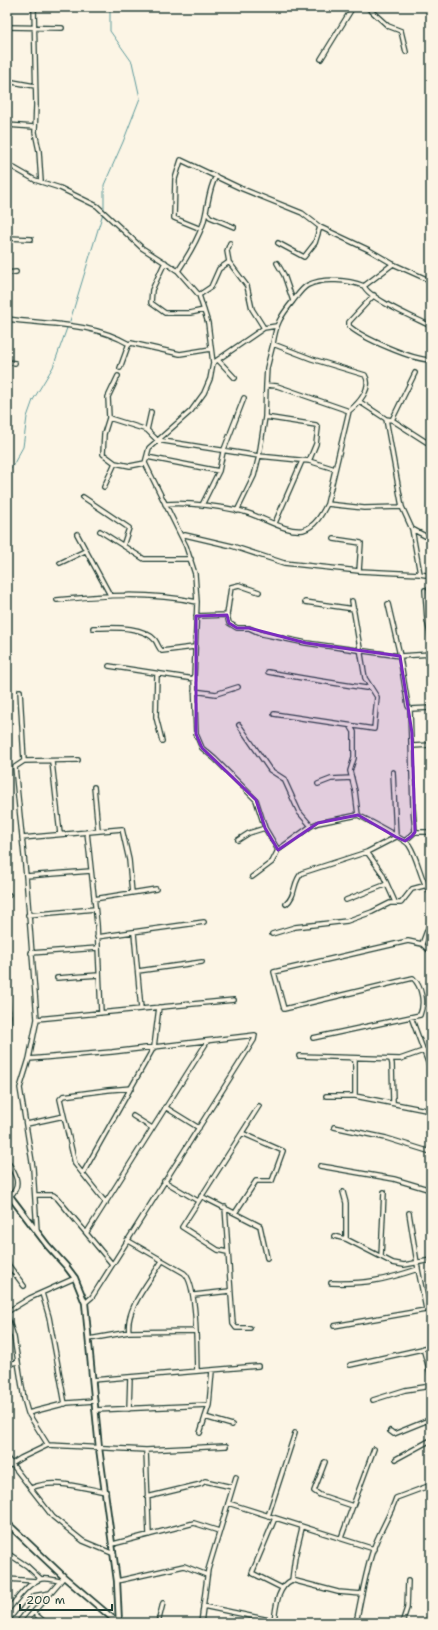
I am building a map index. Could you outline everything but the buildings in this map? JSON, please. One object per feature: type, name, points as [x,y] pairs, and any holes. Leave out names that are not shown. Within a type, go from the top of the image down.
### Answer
[{"type":"street","points":[[34,7],[34,127],[39,151],[41,182]]},
{"type":"street","points":[[321,59],[353,7]]},
{"type":"street","points":[[367,7],[388,26],[401,31],[406,52]]},
{"type":"street","points":[[7,27],[62,28]]},
{"type":"street","points":[[7,81],[35,86]]},
{"type":"street","points":[[7,124],[34,127]]},
{"type":"street","points":[[201,229],[174,218],[175,179],[180,161],[185,161],[240,188],[302,213],[320,227],[369,250],[393,264],[431,281]]},
{"type":"street","points":[[7,164],[41,182],[60,188],[91,202],[101,209],[119,228],[142,248],[178,271],[199,295],[208,323],[210,349],[213,363],[210,378],[204,393],[191,411],[149,448],[145,463],[181,536],[191,559],[194,574],[196,602],[194,691],[196,734],[198,741],[202,748],[216,759],[256,800],[265,828],[278,850]]},
{"type":"street","points":[[178,271],[191,251],[201,229],[211,187],[216,176]]},
{"type":"street","points":[[206,212],[210,217],[234,227]]},
{"type":"street","points":[[278,242],[304,257],[315,243],[320,227]]},
{"type":"street","points":[[7,238],[31,239]]},
{"type":"street","points":[[230,243],[228,251],[229,262],[247,286],[252,309],[264,328]]},
{"type":"street","points":[[165,262],[152,290],[151,303],[165,313],[190,313],[204,310]]},
{"type":"street","points":[[199,295],[209,289],[219,269],[229,262]]},
{"type":"street","points":[[277,263],[284,275],[292,301]]},
{"type":"street","points":[[364,286],[393,264]]},
{"type":"street","points":[[7,273],[16,272]]},
{"type":"street","points":[[237,511],[254,476],[259,456],[265,417],[266,368],[273,344],[276,326],[281,315],[307,286],[316,283],[347,280],[364,286],[374,295],[406,314],[431,326]]},
{"type":"street","points":[[374,295],[349,322],[349,326],[400,353],[416,358],[431,360]]},
{"type":"street","points":[[7,319],[70,325],[114,335],[129,344],[133,343],[180,354],[210,349]]},
{"type":"street","points":[[213,363],[219,361],[264,328],[276,326]]},
{"type":"street","points":[[120,368],[129,344]]},
{"type":"street","points":[[165,504],[181,503],[202,505],[237,511],[275,523],[291,530],[305,530],[312,526],[320,518],[327,504],[349,411],[360,402],[368,384],[365,375],[312,359],[273,344]]},
{"type":"street","points":[[219,361],[235,378]]},
{"type":"street","points":[[7,362],[15,363]]},
{"type":"street","points":[[392,420],[415,373]]},
{"type":"street","points":[[118,376],[108,397],[109,418],[104,434],[103,454],[115,462],[130,466],[145,463]]},
{"type":"street","points":[[266,385],[277,386],[349,411]]},
{"type":"street","points":[[202,505],[219,471],[223,452],[244,398]]},
{"type":"street","points":[[360,402],[431,445]]},
{"type":"street","points":[[147,430],[151,412]]},
{"type":"street","points":[[265,417],[316,425],[318,428],[316,444],[309,461]]},
{"type":"street","points":[[109,418],[147,430],[157,440],[223,452],[309,461],[335,469]]},
{"type":"street","points":[[386,419],[402,507],[412,529],[420,574]]},
{"type":"street","points":[[147,457],[219,471]]},
{"type":"street","points":[[275,523],[302,461]]},
{"type":"street","points":[[104,487],[115,462]]},
{"type":"street","points":[[83,497],[129,528],[123,546]]},
{"type":"street","points":[[327,504],[364,508],[402,507]]},
{"type":"street","points":[[412,529],[431,539]]},
{"type":"street","points":[[100,531],[144,559],[191,559]]},
{"type":"street","points":[[77,534],[110,595]]},
{"type":"street","points":[[181,536],[185,535],[232,546],[284,563],[359,571],[420,574],[431,576]]},
{"type":"street","points":[[334,539],[361,543],[359,571]]},
{"type":"street","points":[[60,563],[86,551]]},
{"type":"street","points":[[259,592],[239,585],[231,587],[227,615],[229,623],[237,628],[249,628],[262,634],[306,643],[400,656],[431,654]]},
{"type":"street","points":[[425,590],[427,620],[431,638]]},
{"type":"street","points":[[57,600],[110,595],[171,597],[196,602]]},
{"type":"street","points":[[304,602],[354,609]]},
{"type":"street","points":[[274,714],[372,730],[375,727],[377,702],[374,691],[365,678],[352,602]]},
{"type":"street","points":[[388,604],[400,656],[408,706],[410,709],[412,746],[412,808],[415,832]]},
{"type":"street","points":[[196,616],[227,615]]},
{"type":"street","points":[[93,628],[114,628],[142,632],[155,640],[162,651],[194,647]]},
{"type":"street","points":[[109,666],[194,679]]},
{"type":"street","points":[[268,672],[312,681],[330,681],[366,688],[370,686]]},
{"type":"street","points":[[157,674],[156,717],[162,741]]},
{"type":"street","points":[[194,691],[216,694],[238,687]]},
{"type":"street","points":[[20,691],[24,762]]},
{"type":"street","points":[[410,709],[431,708]]},
{"type":"street","points":[[239,725],[270,770],[284,779],[299,812],[311,826]]},
{"type":"street","points":[[350,727],[354,732],[354,758],[350,771],[358,815]]},
{"type":"street","points":[[412,746],[431,745]]},
{"type":"street","points":[[37,1232],[36,1195],[27,1124],[20,1088],[29,1058],[36,1020],[26,876],[15,766],[24,762],[78,760]]},
{"type":"street","points":[[52,762],[60,834]]},
{"type":"street","points":[[393,772],[396,837]]},
{"type":"street","points":[[318,784],[331,779],[352,778]]},
{"type":"street","points":[[94,787],[98,830]]},
{"type":"street","points":[[252,877],[272,862],[278,850],[311,826],[318,823],[358,815],[405,841],[418,863],[431,894]]},
{"type":"street","points":[[22,838],[119,828],[123,831],[132,893]]},
{"type":"street","points":[[238,840],[250,833],[265,828]]},
{"type":"street","points":[[87,832],[95,909],[102,1012]]},
{"type":"street","points":[[405,841],[415,832],[431,832]]},
{"type":"street","points":[[286,904],[292,900],[296,879],[302,873],[367,852],[396,837]]},
{"type":"street","points":[[367,852],[382,873],[395,902]]},
{"type":"street","points":[[26,876],[91,871]]},
{"type":"street","points":[[346,900],[387,884]]},
{"type":"street","points":[[272,934],[295,927],[347,921],[372,912],[390,903],[403,902],[412,889],[427,885]]},
{"type":"street","points":[[94,899],[156,890]]},
{"type":"street","points":[[28,915],[95,909]]},
{"type":"street","points":[[422,944],[431,920]]},
{"type":"street","points":[[97,937],[204,922]]},
{"type":"street","points":[[134,933],[141,1009]]},
{"type":"street","points":[[313,1038],[420,1015],[423,1006],[419,986],[413,978],[284,1009],[274,972],[403,942],[422,944],[431,952]]},
{"type":"street","points":[[31,953],[98,948]]},
{"type":"street","points":[[138,971],[202,962]]},
{"type":"street","points":[[57,978],[99,975]]},
{"type":"street","points":[[7,1000],[10,1016],[7,1041]]},
{"type":"street","points":[[36,1020],[102,1012],[234,1000]]},
{"type":"street","points":[[83,1173],[154,1047],[159,1007]]},
{"type":"street","points":[[410,1017],[429,1066],[431,1081]]},
{"type":"street","points":[[29,1058],[112,1052],[207,1042],[255,1035],[254,1040],[89,1302],[85,1303]]},
{"type":"street","points":[[87,1232],[207,1042]]},
{"type":"street","points":[[299,1056],[400,1059],[423,1051],[431,1051]]},
{"type":"street","points":[[351,1058],[355,1060],[355,1096]]},
{"type":"street","points":[[387,1059],[392,1060],[393,1102]]},
{"type":"street","points":[[106,1203],[75,1164],[60,1099],[63,1096],[132,1088]]},
{"type":"street","points":[[326,1096],[355,1096],[393,1102],[431,1111]]},
{"type":"street","points":[[227,1252],[218,1250],[182,1227],[259,1106]]},
{"type":"street","points":[[165,1107],[199,1128]]},
{"type":"street","points":[[27,1124],[64,1116]]},
{"type":"street","points":[[133,1116],[152,1128]]},
{"type":"street","points":[[334,1127],[386,1138],[431,1152]]},
{"type":"street","points":[[235,1213],[256,1182],[272,1181],[283,1150],[242,1133]]},
{"type":"street","points":[[7,1161],[18,1179],[18,1186],[8,1194],[74,1278],[85,1303],[99,1448],[117,1581],[119,1623]]},
{"type":"street","points":[[333,1168],[320,1166],[394,1179],[431,1190]]},
{"type":"street","points":[[164,1181],[198,1201]]},
{"type":"street","points":[[343,1192],[346,1203],[346,1239]]},
{"type":"street","points":[[381,1257],[384,1192]]},
{"type":"street","points":[[36,1195],[53,1195],[57,1198],[87,1232],[112,1264]]},
{"type":"street","points":[[201,1196],[260,1226],[267,1258]]},
{"type":"street","points":[[225,1207],[227,1252],[234,1327],[250,1328]]},
{"type":"street","points":[[409,1213],[416,1262],[426,1310]]},
{"type":"street","points":[[334,1236],[346,1239],[393,1263],[404,1265],[431,1260]]},
{"type":"street","points":[[127,1240],[187,1276],[194,1295],[197,1371]]},
{"type":"street","points":[[128,1332],[129,1312],[162,1261]]},
{"type":"street","points":[[7,1262],[24,1286]]},
{"type":"street","points":[[331,1283],[357,1284],[386,1280],[418,1269]]},
{"type":"street","points":[[7,1312],[74,1278]]},
{"type":"street","points":[[194,1295],[230,1291]]},
{"type":"street","points":[[42,1294],[49,1317],[66,1404]]},
{"type":"street","points":[[334,1326],[431,1309]]},
{"type":"street","points":[[7,1316],[28,1413],[48,1445]]},
{"type":"street","points":[[88,1339],[128,1332],[195,1332]]},
{"type":"street","points":[[350,1365],[431,1347]]},
{"type":"street","points":[[423,1348],[431,1376]]},
{"type":"street","points":[[7,1364],[18,1362]]},
{"type":"street","points":[[93,1380],[258,1366]]},
{"type":"street","points":[[200,1432],[209,1405],[212,1371]]},
{"type":"street","points":[[129,1409],[130,1377]]},
{"type":"street","points":[[373,1400],[405,1390],[431,1386]]},
{"type":"street","points":[[28,1413],[66,1404],[94,1401]]},
{"type":"street","points":[[95,1410],[209,1405]]},
{"type":"street","points":[[205,1417],[232,1425]]},
{"type":"street","points":[[390,1432],[394,1434],[431,1419]]},
{"type":"street","points":[[268,1516],[295,1432]]},
{"type":"street","points":[[396,1459],[431,1440]]},
{"type":"street","points":[[7,1468],[48,1445],[146,1450],[226,1446]]},
{"type":"street","points":[[341,1538],[374,1449]]},
{"type":"street","points":[[146,1450],[148,1535]]},
{"type":"street","points":[[7,1458],[53,1517],[83,1541],[114,1554]]},
{"type":"street","points":[[325,1462],[314,1491],[320,1495],[353,1506]]},
{"type":"street","points":[[201,1623],[207,1575],[219,1530],[236,1477]]},
{"type":"street","points":[[147,1496],[201,1484],[205,1481],[232,1487]]},
{"type":"street","points":[[31,1488],[58,1484],[106,1492]]},
{"type":"street","points":[[356,1623],[374,1549],[391,1514],[396,1498],[431,1485]]},
{"type":"street","points":[[228,1503],[302,1528],[341,1538],[374,1549]]},
{"type":"street","points":[[275,1518],[252,1573],[282,1588]]},
{"type":"street","points":[[7,1523],[62,1579],[119,1623]]},
{"type":"street","points":[[112,1544],[194,1523],[219,1530]]},
{"type":"street","points":[[274,1621],[276,1602],[282,1588],[292,1580],[294,1557],[302,1528]]},
{"type":"street","points":[[7,1553],[27,1566],[41,1579]]},
{"type":"street","points":[[117,1581],[184,1566],[207,1575]]},
{"type":"street","points":[[7,1579],[36,1581]]},
{"type":"street","points":[[7,1611],[27,1588],[36,1581],[41,1579],[62,1579]]},
{"type":"street","points":[[24,1623],[62,1579]]},
{"type":"street","points":[[292,1580],[338,1592],[362,1594]]},
{"type":"street","points":[[402,1623],[407,1608],[408,1581]]},
{"type":"street","points":[[12,1623],[34,1596],[50,1592]]},
{"type":"street","points":[[158,1623],[163,1603]]},
{"type":"street","points":[[203,1606],[269,1621],[318,1623]]},
{"type":"street","points":[[34,1613],[46,1623]]},
{"type":"highlighted area","points":[[227,615],[229,623],[237,628],[249,628],[306,643],[400,656],[412,733],[415,832],[405,841],[358,815],[318,823],[278,850],[265,828],[256,800],[202,748],[196,734],[196,616]]},
{"type":"waterway","points":[[104,210],[104,185],[140,98],[132,62],[110,31],[110,7]]},
{"type":"waterway","points":[[70,321],[103,213]]},
{"type":"waterway","points":[[7,476],[23,447],[27,417],[33,400],[53,367],[67,328]]}]
